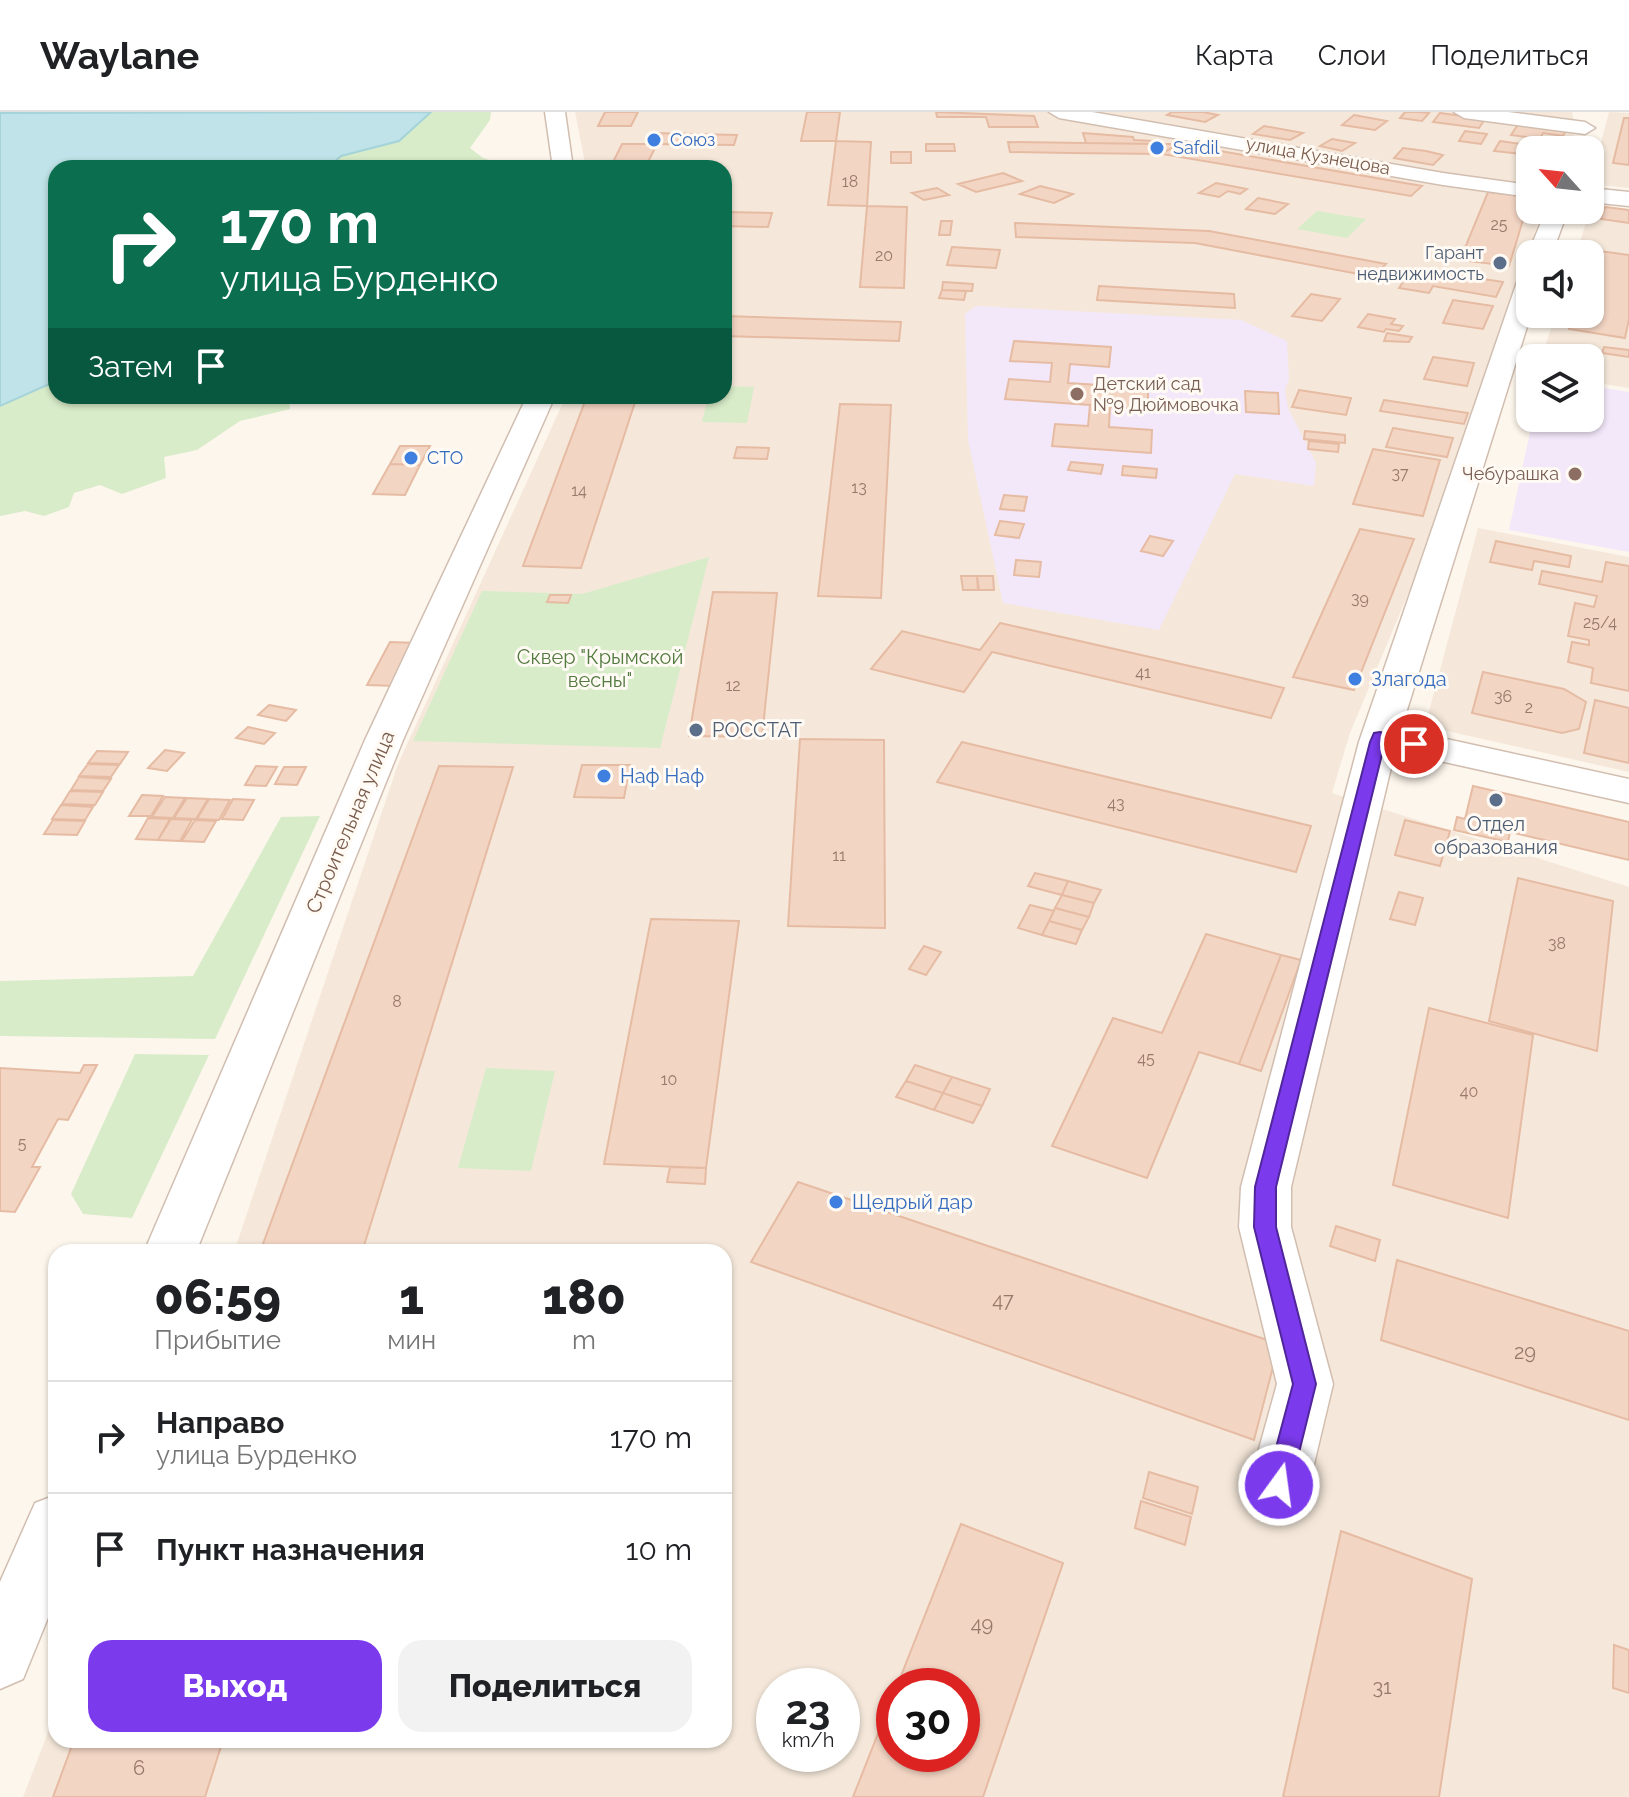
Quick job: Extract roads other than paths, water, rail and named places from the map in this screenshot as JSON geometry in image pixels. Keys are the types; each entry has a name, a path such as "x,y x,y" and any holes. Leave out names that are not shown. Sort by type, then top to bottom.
{"street":[{"path":"555,112 562,160"},
{"name":"улица Кузнецова","path":"1059,112 1516,189"},
{"path":"1464,112 1586,120"},
{"path":"1215,137 1238,125"},
{"path":"1604,196 1629,199"},
{"path":"1279,1485 1305,1384 1265,1227 1266,1187 1380,736 1516,322"},
{"name":"Строительная улица","path":"173,1244 384,740 537,404"},
{"path":"1380,736 1629,791"},
{"path":"0,1657 48,1542"}],"water":[{"path":"431,112 399,141 341,156 337,160 48,160 48,385 0,406 0,113"}],"place":[{"name":"Союз","path":"654,140"},
{"name":"Safdil","path":"1157,148"},
{"name":"Гарант недвижимость","path":"1500,263"},
{"name":"Детский сад №9 Дюймовочка","path":"1077,394"},
{"name":"СТО","path":"411,458"},
{"name":"Чебурашка","path":"1575,474"},
{"name":"Злагода","path":"1355,679"},
{"name":"РОССТАТ","path":"696,730"},
{"name":"Наф Наф","path":"604,776"},
{"name":"Отдел образования","path":"1496,800"},
{"name":"Щедрый дар","path":"836,1202"}],"park label":[{"name":"Сквер \"Крымской весны\"","path":"600,668"}]}
